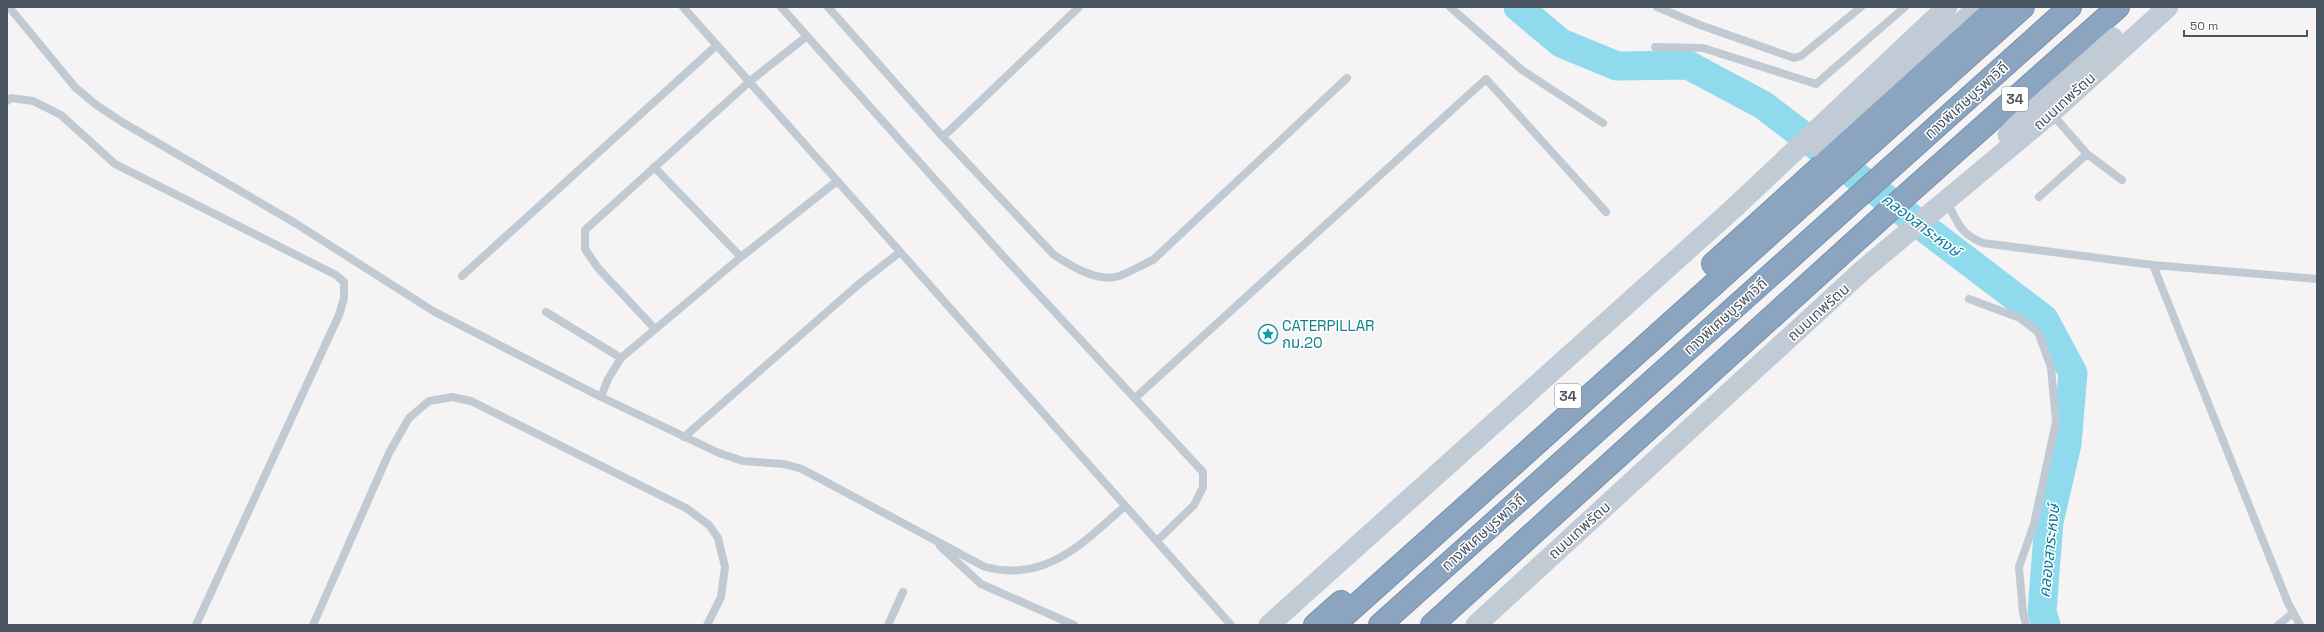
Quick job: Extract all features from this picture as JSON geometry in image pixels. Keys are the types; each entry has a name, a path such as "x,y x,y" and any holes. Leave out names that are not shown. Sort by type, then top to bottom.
{"highway":[{"name":"34","path":"1315,625 1830,137 1997,7"},
{"name":"ทางพิเศษบูรพาวิถี","path":"1334,625 2023,7"},
{"name":"ทางพิเศษบูรพาวิถี","path":"1380,625 2070,7"},
{"name":"ถนนเทพรัตน","path":"1432,625 1912,190 2118,7"}],"main road":[{"name":"34","path":"1269,625 1734,208 1807,159 1830,137 1947,7"},
{"path":"1830,137 1979,7"},
{"path":"2042,111 2148,7"},
{"name":"ถนนเทพรัตน","path":"1480,623 1864,270 1938,208 2042,111 2168,7"}],"lane":[{"path":"10,7 75,88 95,104 295,223 433,311 601,397 719,454 743,461 784,464 802,469 985,567 1000,570 1040,568 1079,547 1125,506"},
{"path":"683,7 1231,625"},
{"path":"781,7 1003,256 1203,472 1204,487 1194,505 1157,542"},
{"path":"828,7 943,137 1054,255 1074,268 1090,275 1117,277 1153,260 1347,78"},
{"path":"943,137 1079,7"},
{"path":"1450,7 1522,70 1603,123"},
{"path":"1657,7 1700,25 1794,58 1801,56 1861,7"},
{"path":"1656,47 1703,48 1816,84 1905,7"},
{"path":"655,329 598,268 585,248 585,230 749,82 807,36"},
{"path":"462,276 717,45"},
{"path":"1135,398 1486,79 1606,212"},
{"path":"7,101 11,98 33,101 61,115 115,164 336,275 344,282 344,298 339,315 196,625"},
{"path":"2042,111 2087,154 2122,180"},
{"path":"2039,197 2087,154"},
{"path":"654,167 742,257"},
{"path":"601,397 608,379 621,358 742,257 838,181"},
{"path":"1938,208 1969,237 1983,243 2153,265 2317,279"},
{"path":"684,437 859,284 900,252"},
{"path":"2153,265 2293,613 2300,625"},
{"path":"1969,299 2020,318 2038,332 2051,368 2056,422 2034,524 2019,567 2023,613 2026,625"},
{"path":"546,312 621,358"},
{"path":"313,625 389,453 409,418 429,401 452,397 471,402 679,504 709,525 718,538 725,567 721,596 707,625"},
{"path":"932,538 981,584 1074,625"},
{"path":"888,625 903,592"},
{"path":"2278,625 2293,613"}],"waterway":[{"name":"คลองสาระหงษ์","path":"1518,7 1561,43 1617,66 1688,65 1763,105 2044,319 2073,373 2067,444 2049,522 2042,612 2046,625"}],"place":[{"name":"CATERPILLAR กม.20","path":"1268,334"}]}
